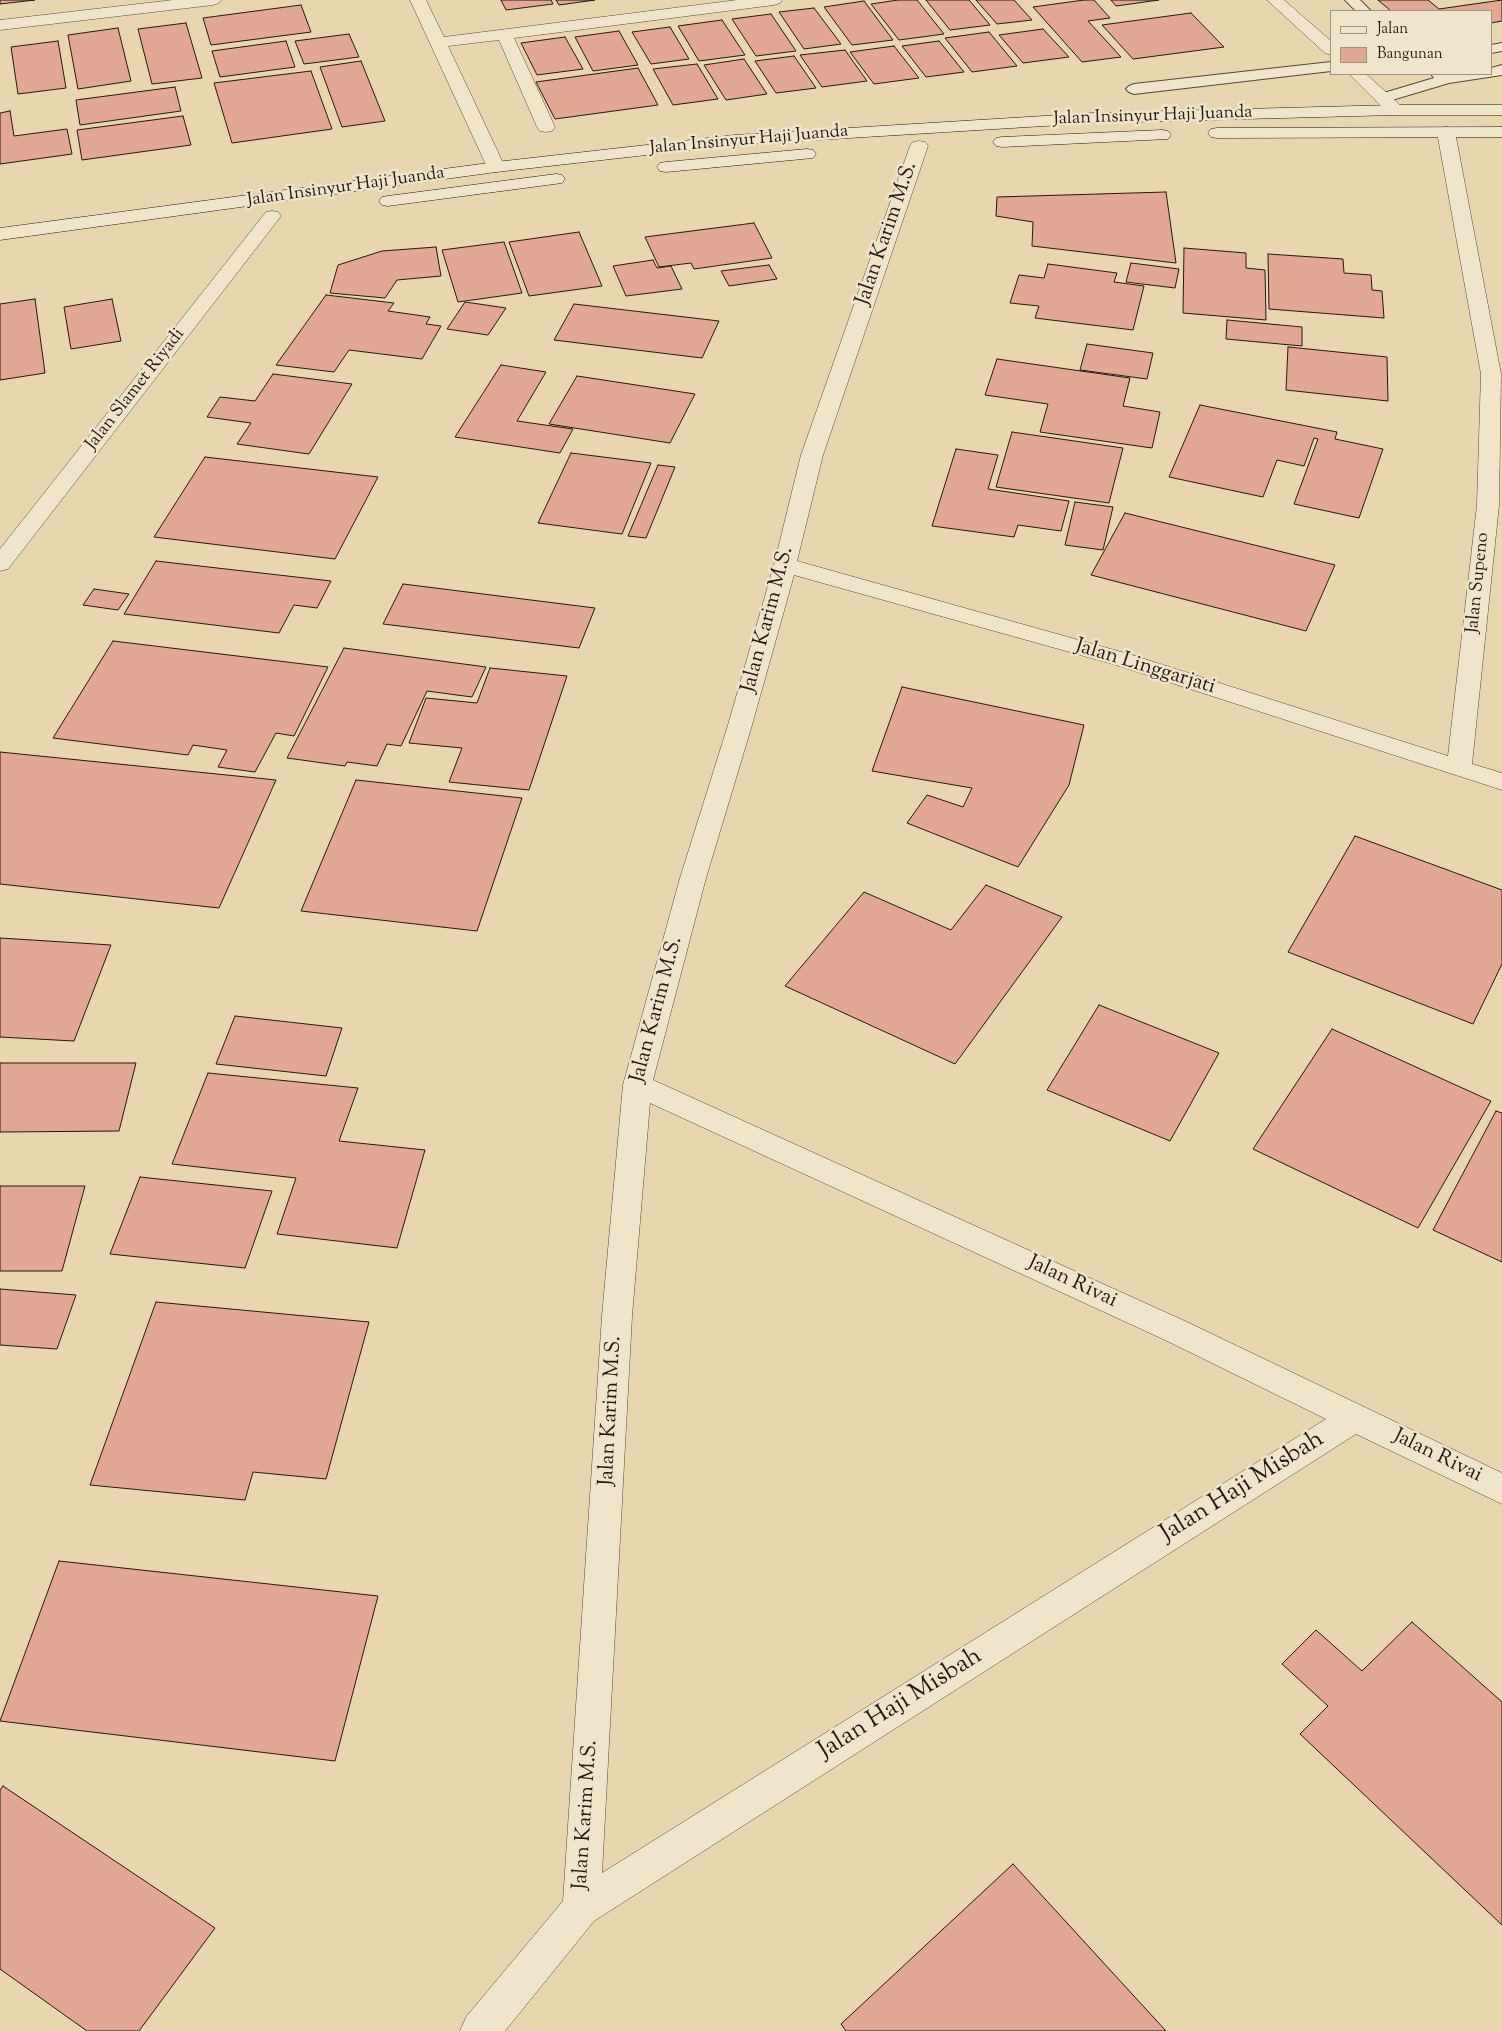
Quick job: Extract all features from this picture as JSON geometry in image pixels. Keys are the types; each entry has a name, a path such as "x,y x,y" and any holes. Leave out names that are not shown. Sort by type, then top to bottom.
{"street":[{"path":"0,25 213,0"},
{"path":"418,0 496,167"},
{"path":"437,43 774,0"},
{"path":"1275,0 1330,49"},
{"path":"504,33 546,127"},
{"path":"1358,75 1395,110"},
{"name":"Jalan Insinyur Haji Juanda","path":"0,234 496,167 735,140 1093,118 1395,110 1502,110"},
{"name":"Jalan Supeno","path":"1446,132 1491,374 1488,505 1459,767"},
{"name":"Jalan Insinyur Haji Juanda","path":"1199,134 1502,132"},
{"name":"Jalan Insinyur Haji Juanda","path":"987,143 1180,134"},
{"name":"Jalan Karim M.S.","path":"581,1908 617,1316 637,1085 693,878 740,725 812,455 920,146"},
{"name":"Jalan Insinyur Haji Juanda","path":"644,169 826,153"},
{"name":"Jalan Insinyur Haji Juanda","path":"370,204 576,177"},
{"name":"Jalan Insinyur Haji Juanda","path":"243,220 282,215"},
{"name":"Jalan Slamet Riyadi","path":"0,564 282,215"},
{"name":"Jalan Linggarjati","path":"784,565 1124,660 1502,782"},
{"name":"Jalan Rivai","path":"637,1085 1003,1251 1356,1417 1502,1489"},
{"name":"Jalan Haji Misbah","path":"480,2031 581,1908 1356,1417"}],"lane":[{"path":"1352,0 1363,10"},
{"path":"1134,89 1330,66"},
{"path":"1382,98 1442,77 1468,75"}],"building":[{"path":"0,0 35,0 0,4"},
{"path":"501,0 551,0 553,4 506,10"},
{"path":"556,0 595,0 559,5"},
{"path":"898,0 917,0 944,34 899,40 871,4"},
{"path":"926,0 969,0 990,25 950,30"},
{"path":"976,0 1014,0 1032,20 997,24"},
{"path":"1094,0 1110,18 1088,21 1121,57 1082,62 1033,7"},
{"path":"1111,0 1159,0 1116,6"},
{"path":"1378,0 1428,0 1439,9 1502,0 1502,21 1492,23 1492,10 1390,10"},
{"path":"864,1 893,40 852,45 824,7"},
{"path":"301,5 311,32 211,45 203,18"},
{"path":"814,8 841,44 804,49 779,12"},
{"path":"1191,13 1224,47 1133,59 1102,25"},
{"path":"771,14 796,51 756,56 732,19"},
{"path":"722,20 745,55 699,61 678,26"},
{"path":"186,23 202,78 152,84 138,29"},
{"path":"670,27 689,59 651,64 632,32"},
{"path":"118,28 131,81 78,89 68,35"},
{"path":"1043,29 1069,57 1023,63 999,35"},
{"path":"619,31 638,65 593,71 575,37"},
{"path":"989,32 1017,66 972,72 945,38"},
{"path":"349,34 359,57 304,64 295,41"},
{"path":"565,37 583,69 537,75 521,43"},
{"path":"58,41 66,88 18,94 11,47"},
{"path":"286,41 295,67 220,77 212,51"},
{"path":"939,41 964,72 926,77 902,46"},
{"path":"894,46 919,78 874,84 850,52"},
{"path":"845,50 867,81 822,87 800,55"},
{"path":"794,56 816,88 776,93 755,61"},
{"path":"744,59 767,94 726,100 704,65"},
{"path":"361,61 385,121 342,127 320,67"},
{"path":"697,64 718,99 673,105 653,69"},
{"path":"638,68 658,105 555,119 536,82"},
{"path":"311,71 332,129 232,143 214,83"},
{"path":"175,87 181,111 80,125 76,100"},
{"path":"10,111 14,136 67,129 72,154 0,164 0,113"},
{"path":"183,116 191,145 82,160 77,130"},
{"path":"1166,192 1176,263 1032,246 1033,222 996,216 997,197"},
{"path":"754,223 772,258 694,269 691,263 659,267 645,237"},
{"path":"579,232 602,286 529,296 509,242"},
{"path":"504,242 522,293 458,302 442,250"},
{"path":"436,247 441,276 397,280 385,298 330,293 338,265 382,251"},
{"path":"1184,248 1246,253 1246,268 1265,270 1266,320 1183,313"},
{"path":"1268,254 1343,259 1344,273 1371,275 1372,290 1382,291 1384,318 1269,309"},
{"path":"653,260 657,268 671,266 682,289 626,296 613,266"},
{"path":"1131,263 1179,269 1175,288 1126,282"},
{"path":"1048,264 1117,273 1114,282 1144,286 1133,330 1035,318 1039,306 1010,303 1019,275 1044,278"},
{"path":"769,265 777,279 729,286 721,271"},
{"path":"326,295 394,303 388,311 430,317 426,324 441,326 422,359 349,350 334,372 276,365"},
{"path":"35,299 45,373 0,380 0,304"},
{"path":"112,299 121,341 71,349 64,307"},
{"path":"465,302 506,308 488,335 447,329"},
{"path":"574,304 719,321 702,358 554,340"},
{"path":"1227,320 1302,327 1302,346 1226,339"},
{"path":"1087,344 1153,353 1147,379 1080,370"},
{"path":"1288,347 1387,357 1388,401 1286,390"},
{"path":"997,359 1130,378 1123,406 1160,412 1152,448 1040,432 1048,404 985,395"},
{"path":"501,365 546,372 517,421 573,429 560,453 455,437"},
{"path":"273,374 352,384 309,454 237,444 251,423 207,417 220,397 255,401"},
{"path":"577,376 695,394 670,443 549,424"},
{"path":"1200,405 1337,432 1335,439 1383,449 1359,518 1294,504 1318,439 1314,438 1304,466 1277,460 1263,497 1169,477"},
{"path":"1012,432 1123,448 1109,503 996,487"},
{"path":"956,449 998,455 988,489 1069,501 1061,531 1018,525 1014,537 932,526"},
{"path":"571,453 651,463 622,534 538,523"},
{"path":"205,457 378,477 335,559 154,537"},
{"path":"658,465 675,467 646,538 628,536"},
{"path":"1075,502 1113,507 1103,550 1065,545"},
{"path":"1125,513 1335,565 1306,631 1091,575"},
{"path":"156,561 331,581 317,608 294,605 279,633 124,614"},
{"path":"403,584 595,608 579,648 383,624"},
{"path":"94,589 129,594 118,610 83,605"},
{"path":"113,641 328,667 294,736 276,733 255,772 218,767 227,750 193,745 188,755 53,738"},
{"path":"344,648 486,667 472,697 427,691 401,746 387,744 377,766 347,762 345,766 287,758"},
{"path":"490,668 567,676 529,790 449,782 462,748 409,743 426,698 477,703"},
{"path":"902,687 1084,725 1069,785 1018,867 907,823 927,795 963,807 972,788 872,771"},
{"path":"0,752 276,780 219,908 0,884"},
{"path":"356,780 522,798 477,931 301,911"},
{"path":"1355,836 1502,890 1502,964 1473,1024 1288,952"},
{"path":"986,885 1062,917 955,1064 785,986 864,892 951,930"},
{"path":"0,938 111,945 74,1041 0,1037"},
{"path":"1099,1005 1219,1053 1170,1141 1047,1090"},
{"path":"235,1016 342,1028 326,1076 216,1064"},
{"path":"1332,1029 1491,1101 1418,1228 1253,1149"},
{"path":"0,1063 136,1063 119,1131 0,1132"},
{"path":"208,1073 358,1088 339,1141 425,1150 397,1248 277,1234 296,1178 172,1164"},
{"path":"1496,1111 1502,1113 1502,1262 1433,1230"},
{"path":"140,1177 272,1191 245,1268 110,1254"},
{"path":"0,1186 85,1186 62,1271 0,1271"},
{"path":"0,1289 76,1295 57,1349 0,1345"},
{"path":"156,1302 369,1322 326,1479 253,1472 245,1500 90,1485"},
{"path":"59,1561 378,1596 335,1761 0,1721"},
{"path":"1412,1622 1502,1702 1502,1925 1300,1734 1328,1706 1282,1664 1316,1630 1362,1671"},
{"path":"3,1786 215,1928 139,2031 87,2031 0,1969 0,1790"},
{"path":"1013,1864 1166,2031 846,2031 841,2024"}]}
